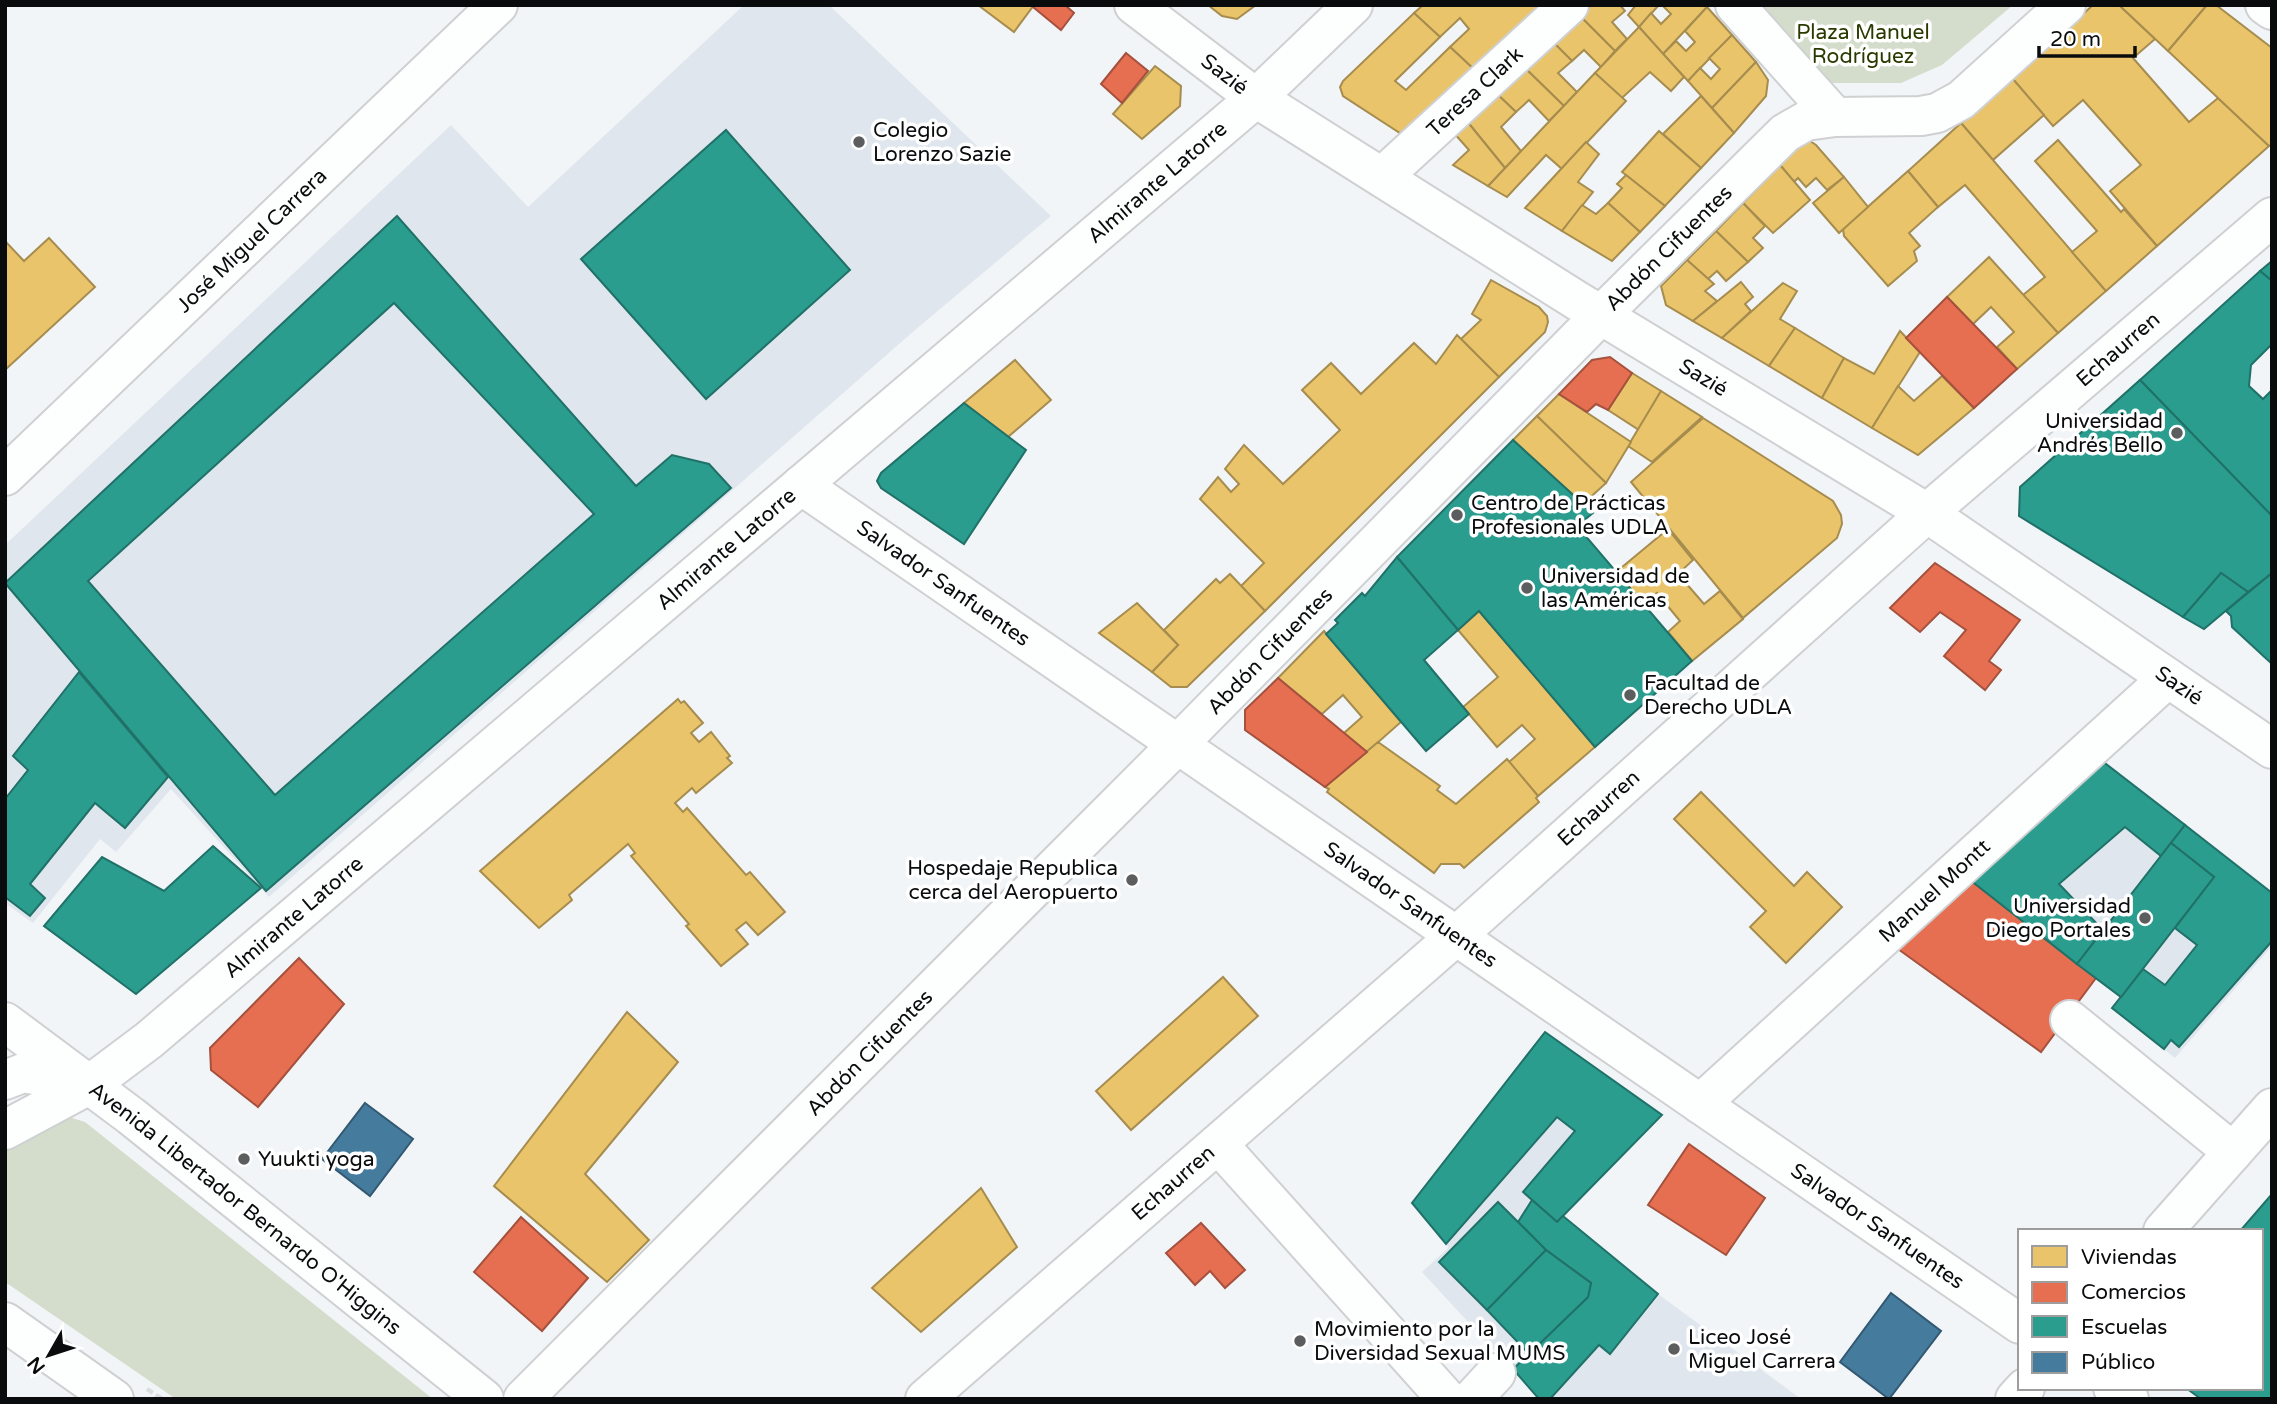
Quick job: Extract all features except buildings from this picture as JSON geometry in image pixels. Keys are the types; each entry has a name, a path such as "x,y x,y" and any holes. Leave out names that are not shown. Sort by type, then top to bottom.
{"street":[{"name":"José Miguel Carrera","path":"5,476 498,5"},
{"name":"Sazié","path":"1134,5 1256,98 1601,315 1927,513 2272,749"},
{"name":"Almirante Latorre","path":"5,1130 89,1085 149,1040 1256,98 1353,5"},
{"name":"Teresa Clark","path":"1382,177 1569,5"},
{"path":"1735,5 1835,117"},
{"name":"Abdón Cifuentes","path":"523,1399 1785,133 1806,121 1835,117 1922,116 1937,113 1961,100 2066,5"},
{"path":"2265,5 2272,10"},
{"name":"Echaurren","path":"925,1399 1456,936 1927,513 2272,217"},
{"name":"Salvador Sanfuentes","path":"802,485 2018,1323"},
{"name":"Manuel Montt","path":"1700,1104 2168,678"},
{"path":"2070,1020 2232,1152"},
{"name":"Avenida Libertador Bernardo O'Higgins","path":"5,1022 89,1085 484,1399"},
{"path":"5,1080 23,1073 89,1085"},
{"path":"2165,1229 2272,1108"},
{"path":"1218,1144 1447,1399"},
{"path":"5,1322 114,1399"}],"shaded area":[{"path":"744,5 829,5 1051,216 915,330 269,897 171,789 116,852 100,839 33,923 5,903 5,545 451,125 528,207"},
{"name":"Universidad Diego Portales","path":"2098,756 2272,891 2272,946 2175,1058 2111,1008 2119,997 1963,876"},
{"path":"1545,1032 1662,1115 1563,1216 1658,1294 1801,1399 1539,1399 1422,1272 1448,1248 1446,1243"}],"green space":[{"name":"Plaza Manuel Rodríguez","path":"1712,5 2013,5 1942,65 1901,83 1782,83"},
{"path":"66,1116 85,1122 433,1399 176,1399 5,1282 5,1149"}],"place":[{"name":"Colegio Lorenzo Sazie","path":"859,142"},
{"name":"Universidad Andrés Bello","path":"2177,433"},
{"name":"Centro de Prácticas Profesionales UDLA","path":"1457,515"},
{"name":"Universidad de las Américas","path":"1527,588"},
{"name":"Facultad de Derecho UDLA","path":"1630,695"},
{"name":"Hospedaje Republica cerca del Aeropuerto","path":"1132,880"},
{"name":"Universidad Diego Portales","path":"2145,918"},
{"name":"Yuukti yoga","path":"244,1159"},
{"name":"Movimiento por la Diversidad Sexual MUMS","path":"1300,1341"},
{"name":"Liceo José Miguel Carrera","path":"1674,1349"}]}
